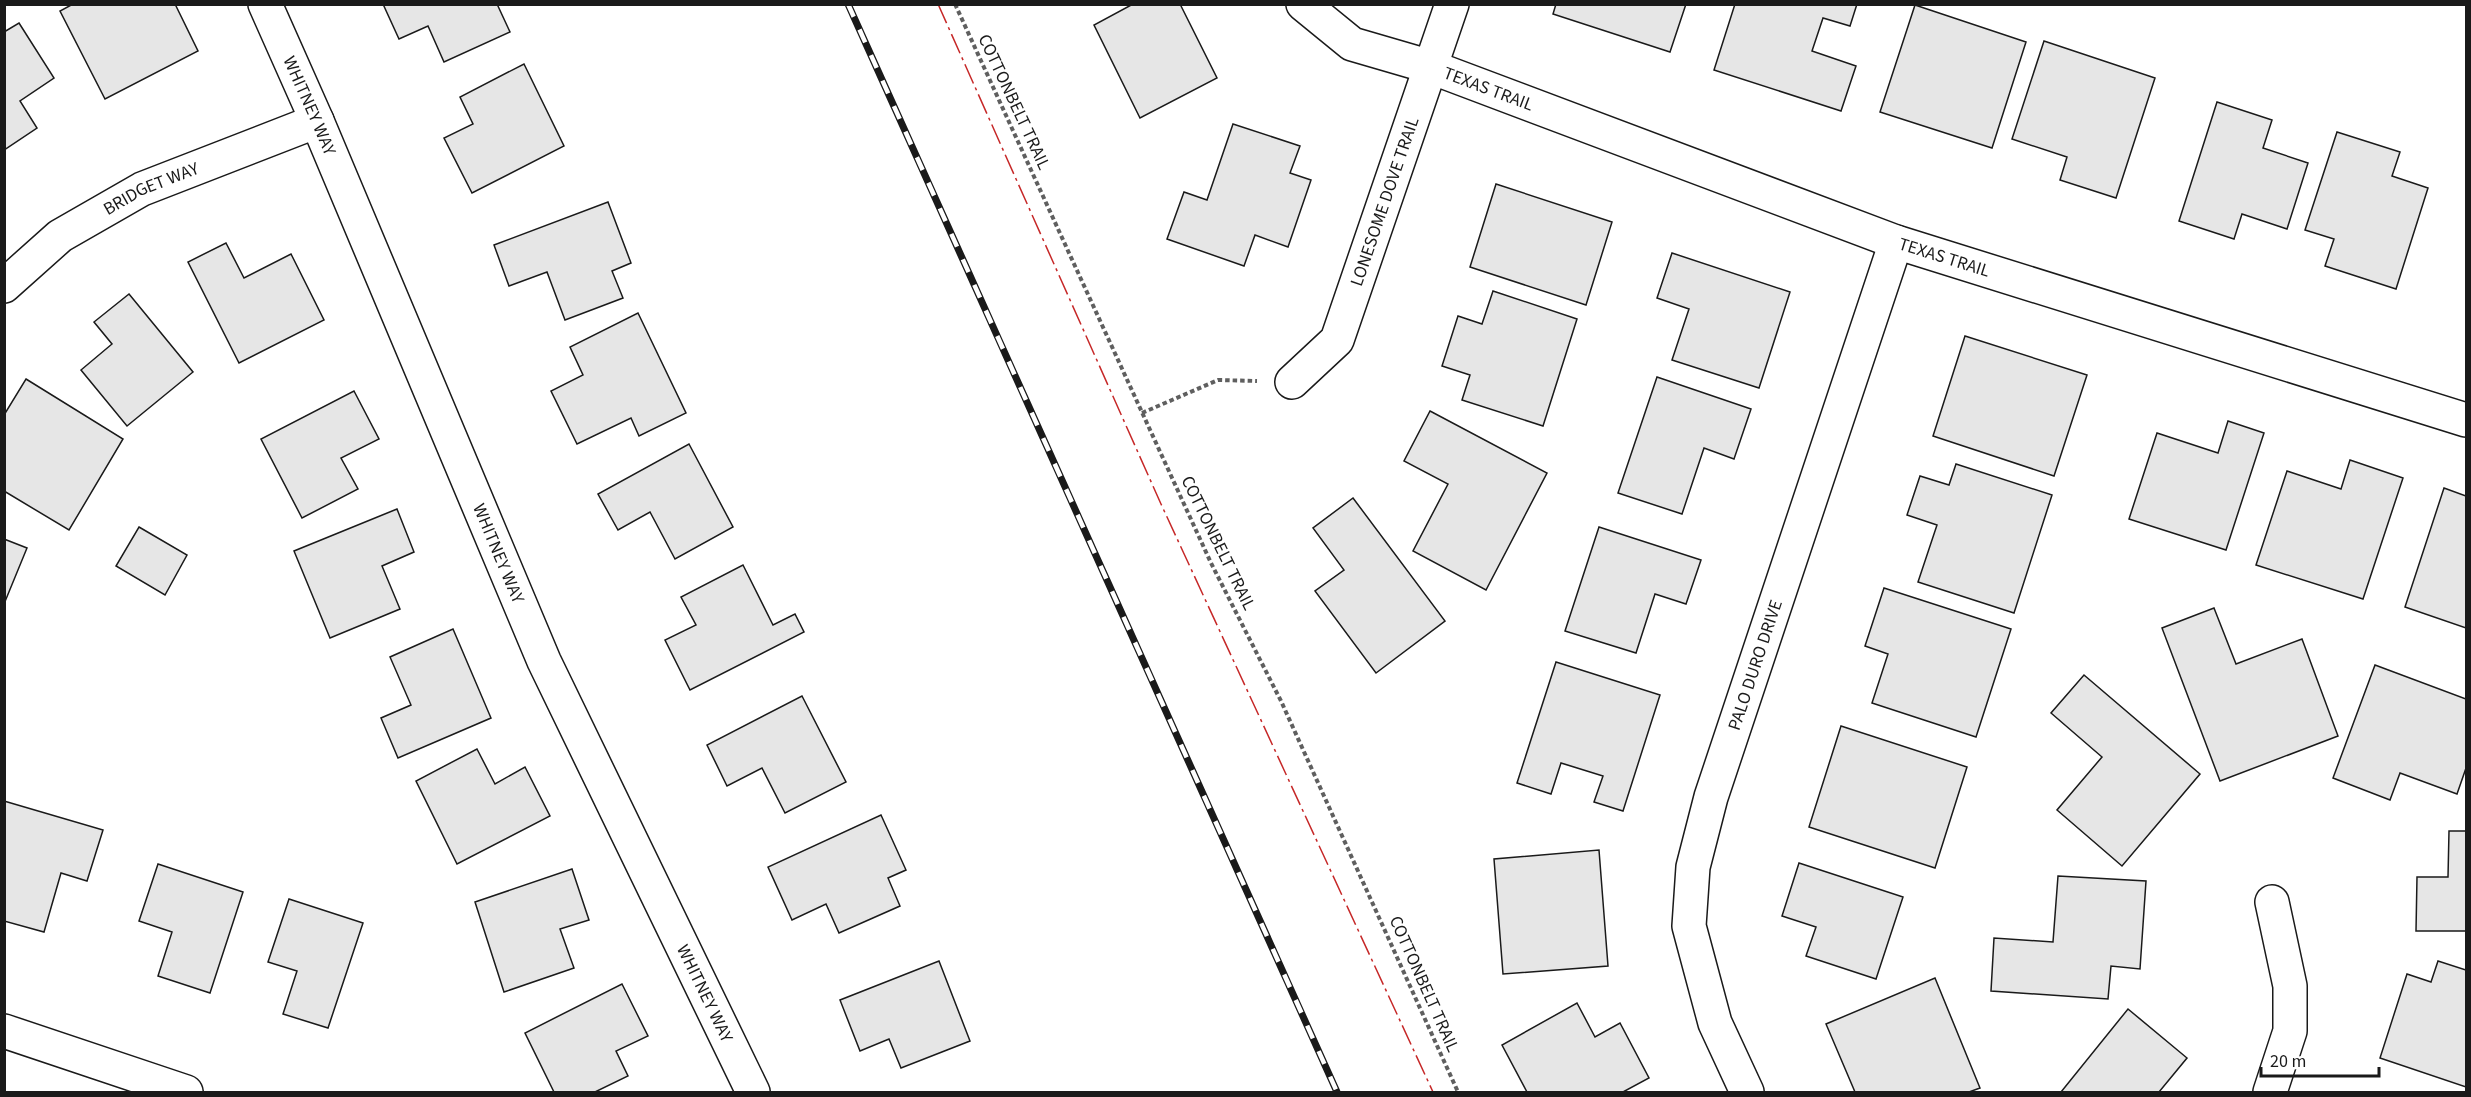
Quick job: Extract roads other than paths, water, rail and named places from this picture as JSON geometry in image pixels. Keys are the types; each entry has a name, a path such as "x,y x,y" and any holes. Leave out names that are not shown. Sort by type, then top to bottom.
{"street":[{"name":"WHITNEY WAY","path":"265,4 317,121 544,660 753,1092"},
{"name":"TEXAS TRAIL","path":"1303,4 1352,44 1431,67 1896,242 2466,420"},
{"name":"LONESOME DOVE TRAIL","path":"1292,382 1337,340 1452,4"},
{"name":"BRIDGET WAY","path":"4,286 60,236 142,189 317,121"},
{"name":"PALO DURO DRIVE","path":"1747,1092 1715,1023 1689,926 1693,867 1711,797 1896,242"},
{"path":"2270,1092 2290,1031 2290,986 2272,902"},
{"path":"4,1031 186,1092"}],"railway":[{"path":"848,4 1337,1092"}]}
